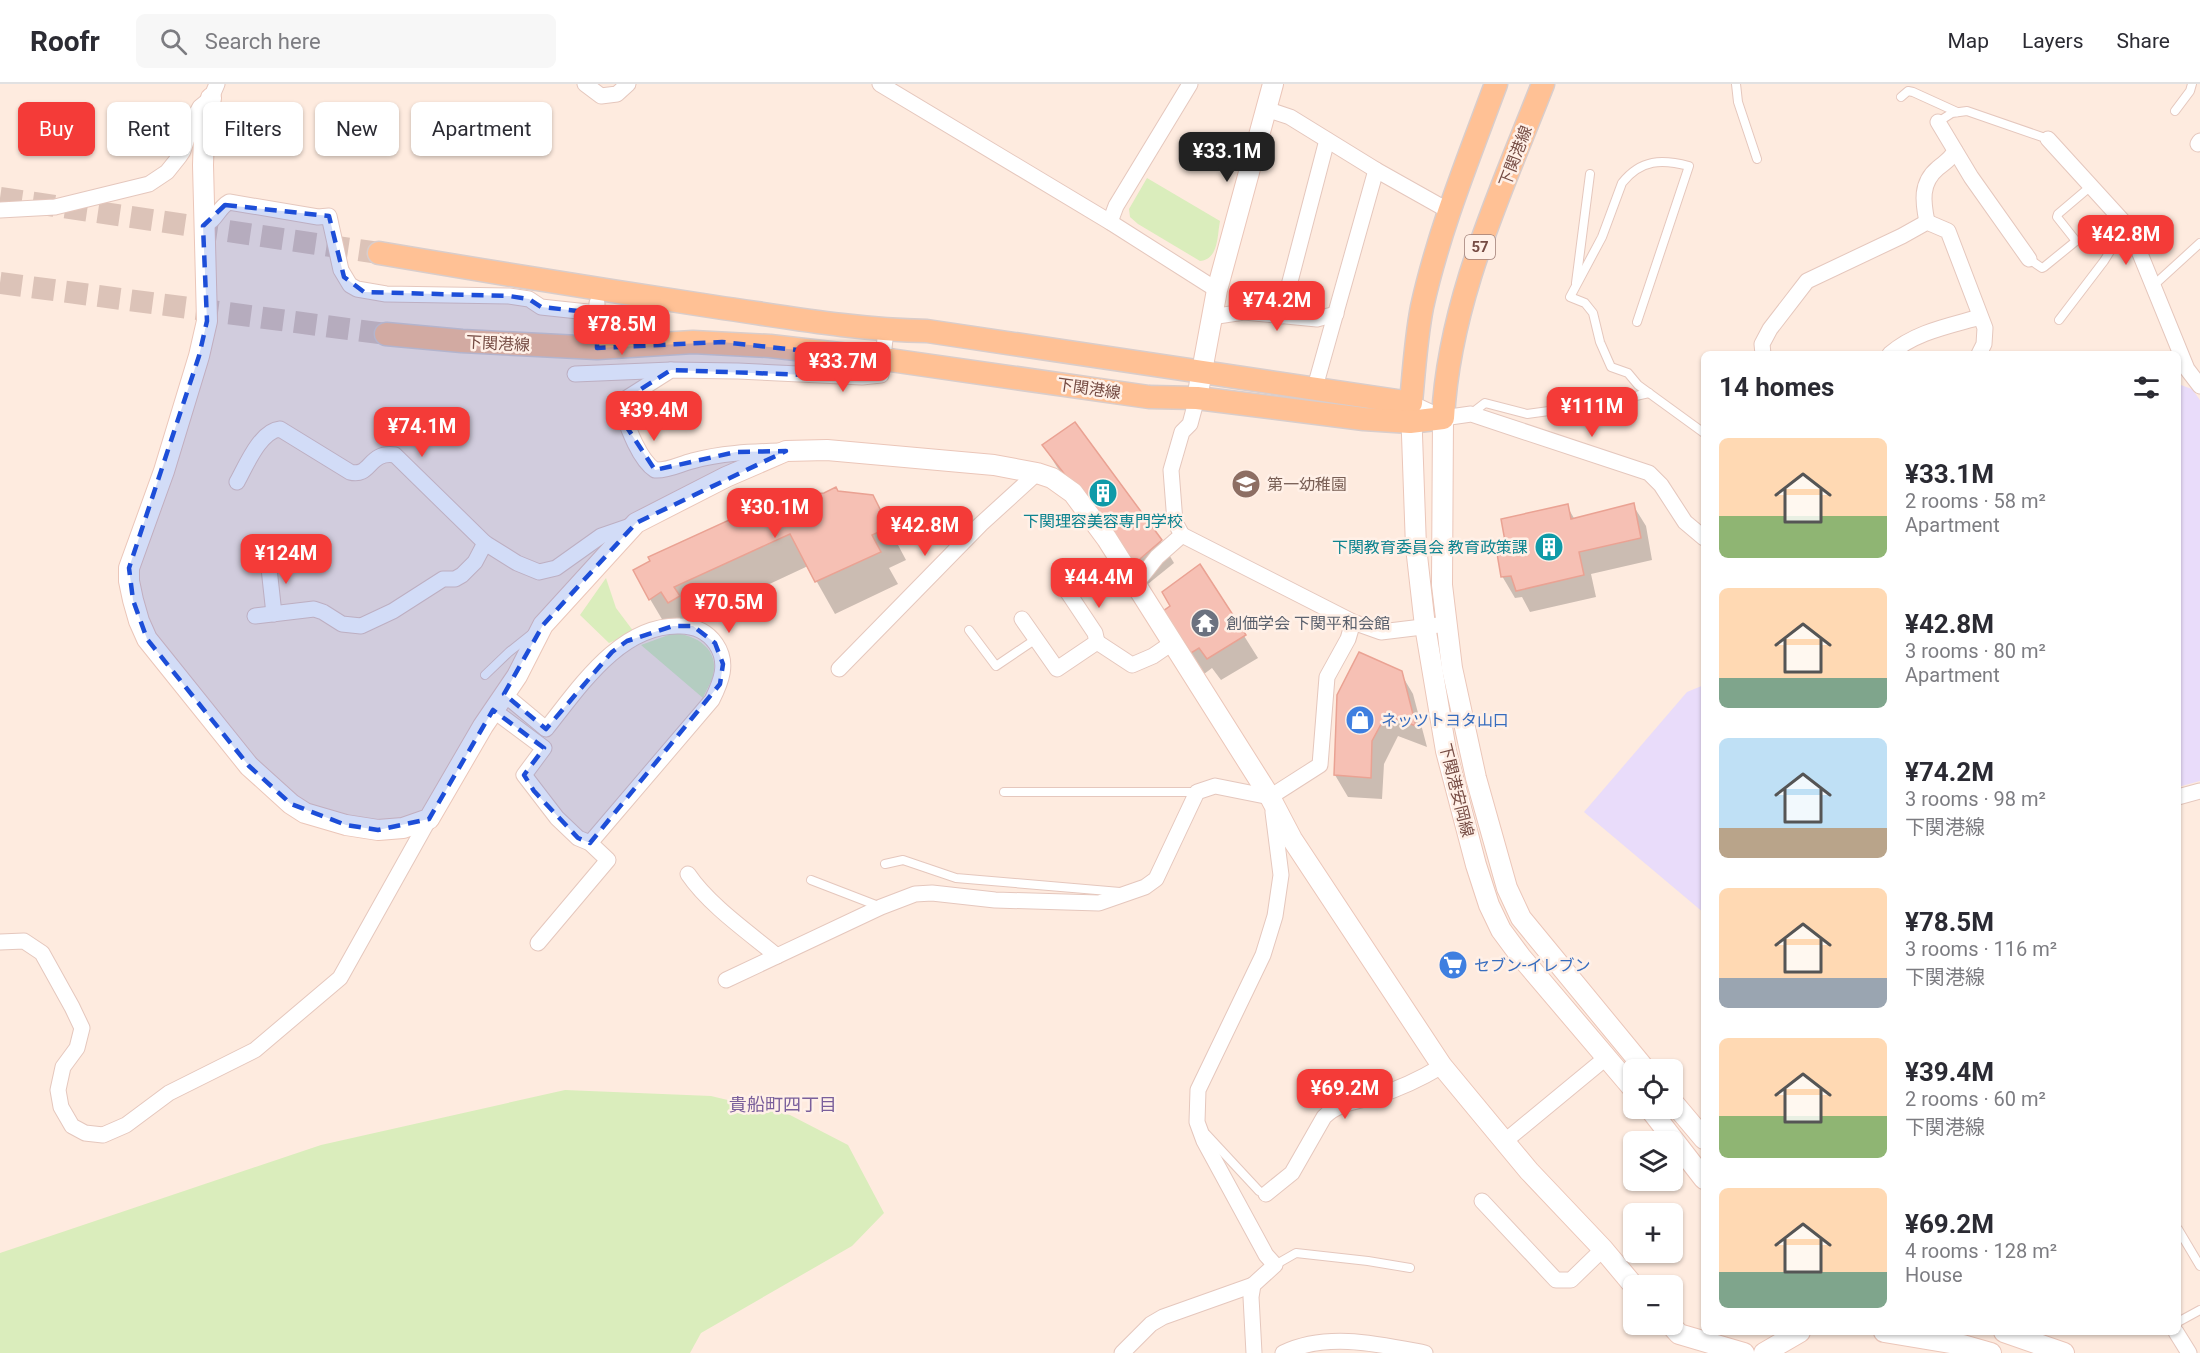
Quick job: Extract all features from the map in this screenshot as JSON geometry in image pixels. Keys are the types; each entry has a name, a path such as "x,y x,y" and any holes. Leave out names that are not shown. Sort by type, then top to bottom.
{"main road":[{"name":"57","path":"1411,412 1414,356 1422,306 1449,211 1496,84"},
{"name":"下関港線","path":"379,253 597,290 886,330 927,332 1315,387 1443,418 1445,385 1471,270 1543,84"},
{"name":"下関港線","path":"386,334 472,342 597,348 722,342 883,359 1149,397 1197,398 1364,419 1411,412"}],"street":[{"path":"585,84 601,96 617,94 628,84"},
{"path":"880,84 1110,222 1217,290"},
{"path":"1110,222 1116,206 1190,84"},
{"path":"1272,85 1217,290 1197,398 1190,424 1182,432 1171,470 1176,522 1182,536 1353,622 1381,632 1446,624"},
{"path":"0,210 44,208 149,184 167,172 179,157 193,120 200,107 214,91"},
{"path":"214,91 204,136 203,226 207,321 200,356 129,568 129,582 139,621 147,639 161,658 249,766 291,804 305,813 346,825 378,830 402,828 429,819"},
{"path":"1266,109 1290,117 1376,170 1449,211"},
{"path":"1938,122 1971,177 2029,259"},
{"path":"2048,139 2130,229 2154,285 2176,351"},
{"path":"1281,316 1327,140"},
{"path":"1927,222 1923,200 1924,188 1935,170 1950,159 1955,151"},
{"path":"1315,387 1376,170"},
{"path":"203,226 210,223 229,202 318,217 329,216 341,270 350,285 364,292 509,296 529,298 541,307 597,313"},
{"path":"1927,222 1948,231 1985,328 1984,344 1980,351"},
{"path":"1763,351 1762,344 1770,329 1807,281 1927,222"},
{"path":"597,290 597,348"},
{"path":"1211,318 1244,312 1317,319 1336,314"},
{"path":"1893,351 1902,343 1915,337 1980,317"},
{"path":"575,374 671,370 862,377 881,375 886,330"},
{"path":"671,370 619,403 628,429 650,467 661,470 736,452 827,450 994,465 1052,478 1073,493 1083,503 1107,539 1270,797 1292,839 1442,1066 1504,1142 1604,1249 1625,1275"},
{"path":"2183,371 2200,386"},
{"name":"下関港安岡線","path":"1411,412 1416,547 1425,626 1446,751 1476,865 1489,905 1501,930 1521,957 1623,1077"},
{"path":"1443,418 1471,414 1649,473 1661,485 1685,522 1701,535"},
{"name":"下関港安岡線","path":"1443,418 1442,585 1446,624 1452,668 1476,778 1507,888 1521,918 1637,1059"},
{"path":"237,482 264,435 272,430 280,429 356,474 378,456 386,453 396,455 485,543 531,570 539,572 548,571 566,562 601,536 636,524 726,477 786,452"},
{"path":"839,669 981,524 1037,473"},
{"path":"0,942 24,941 42,953 72,1007 81,1028 77,1047 63,1067 58,1090 61,1107 72,1126 85,1133 103,1135 126,1125 169,1093 255,1050 340,978 429,819 517,675 543,625 636,524"},
{"path":"1135,585 1157,557 1182,536"},
{"path":"255,616 314,609 342,624 361,626 393,611 443,579 455,579 475,562 485,543"},
{"path":"268,559 268,580 274,614"},
{"path":"1067,591 1095,633 1097,642 1131,664 1153,656 1172,643"},
{"path":"1022,619 1057,669 1097,642"},
{"path":"726,980 881,907 915,894 932,893 995,900 1099,903 1145,887 1156,879 1197,792 1215,786 1270,797 1320,765 1328,677 1348,639 1353,622"},
{"path":"499,702 546,729 600,664 627,641 660,628 693,626 715,643 720,652 723,675 712,700 590,843"},
{"path":"499,702 544,748 524,775 556,818 578,838 590,843 608,860 538,943"},
{"path":"2181,796 2200,791"},
{"path":"1122,1353 1152,1324 1163,1317 1253,1285 1275,1265 1260,1245 1204,1141 1197,1122 1198,1090 1263,955 1275,916 1281,875 1270,797"},
{"path":"688,874 694,884 777,956"},
{"path":"1504,1142 1607,1057"},
{"path":"1266,1194 1292,1173 1329,1112 1339,1105 1378,1096 1428,1075 1442,1066"},
{"path":"1683,1114 1701,1135"},
{"path":"1658,1119 1701,1175"},
{"path":"1482,1201 1556,1280 1571,1280 1604,1249"},
{"path":"1253,1285 1251,1297 1254,1353"},
{"path":"1682,1335 1744,1353"},
{"path":"1764,1353 1795,1335"},
{"path":"1902,1335 1963,1345 1991,1353"},
{"path":"2013,1335 2064,1353"},
{"path":"2178,1335 2189,1353"},
{"path":"1282,1353 1307,1344 1425,1353"}],"lane":[{"path":"1736,84 1744,125 1757,159"},
{"path":"2175,111 2190,91 2192,84"},
{"path":"1901,97 1908,91 1913,92 1957,112"},
{"path":"1938,122 1952,113 1967,111 2048,139"},
{"path":"1637,321 1689,166 1659,161 1643,165 1628,176 1622,183 1602,237 1570,297 1585,303 1593,313 1608,364 1616,370 1628,373 1638,385 1701,431"},
{"path":"1575,287 1590,174"},
{"path":"2029,259 2042,268 2076,241 2057,217 2091,186"},
{"path":"2059,320 2104,261 2117,240 2114,212"},
{"path":"2154,285 2200,243"},
{"path":"1471,414 1485,403 1527,414 1600,404 1649,393"},
{"path":"485,675 543,625"},
{"path":"969,630 996,666 1036,639"},
{"path":"1004,792 1197,792"},
{"path":"885,864 903,860 956,878 1130,893"},
{"path":"811,880 881,907"},
{"path":"1197,1122 1259,1191 1266,1194"},
{"path":"2181,1234 2200,1266"},
{"path":"1275,1265 1296,1253 1368,1261 1410,1269"},
{"path":"2181,1320 2200,1310"}],"highlighted area":[{"path":"225,205 329,216 344,277 364,292 509,296 529,299 541,307 597,313 597,348 722,342 883,359 881,375 862,377 671,370 619,403 628,429 655,470 736,452 786,451 636,523 543,625 504,694 546,729 612,652 627,641 673,626 693,626 715,643 723,664 720,684 590,843 578,838 534,791 524,775 544,748 493,710 429,819 378,830 346,825 291,804 249,766 147,639 133,600 129,568 199,356 207,321 203,226"}],"shaded area":[{"path":"2181,385 2192,389 2200,400 2200,781 2181,786"},
{"path":"1701,686 1701,910 1584,812 1687,692"}],"green space":[{"path":"1147,178 1220,221 1216,246 1211,256 1200,261 1130,217 1129,209"},
{"path":"606,578 616,608 634,632 609,643 580,615"},
{"path":"674,633 698,640 710,651 714,666 713,676 703,698 641,645"},
{"path":"565,1090 711,1096 790,1115 848,1145 884,1213 852,1246 701,1333 690,1353 0,1353 0,1253 321,1145"}],"building":[{"name":"下関理容美容専門学校","path":"1075,422 1162,540 1134,564 1042,445"},
{"path":"836,487 838,491 873,495 889,527 872,535 881,552 815,582 790,534 674,587 680,596 668,603 661,592 649,600 633,570 650,561 648,557 784,495 824,493"},
{"name":"下関教育委員会 教育政策課","path":"1634,503 1641,538 1579,552 1584,575 1516,591 1511,576 1501,577 1495,542 1505,541 1501,519 1568,504 1571,519"},
{"name":"創価学会 下関平和会館","path":"1200,564 1246,635 1207,659 1199,648 1191,653 1163,611 1170,606 1162,592"},
{"name":"ネッツトヨタ山口","path":"1359,652 1402,671 1416,726 1386,715 1372,741 1371,778 1334,775 1337,695"}],"tunnel":[{"path":"0,198 379,253"},
{"path":"0,283 386,334"}],"place":[{"name":"第一幼稚園","path":"1246,484"},
{"name":"下関理容美容専門学校","path":"1103,493"},
{"name":"下関教育委員会 教育政策課","path":"1549,547"},
{"name":"創価学会 下関平和会館","path":"1205,623"},
{"name":"ネッツトヨタ山口","path":"1360,720"},
{"name":"セブン-イレブン","path":"1453,965"}],"district":[{"name":"貴船町四丁目","path":"783,1105"}]}
